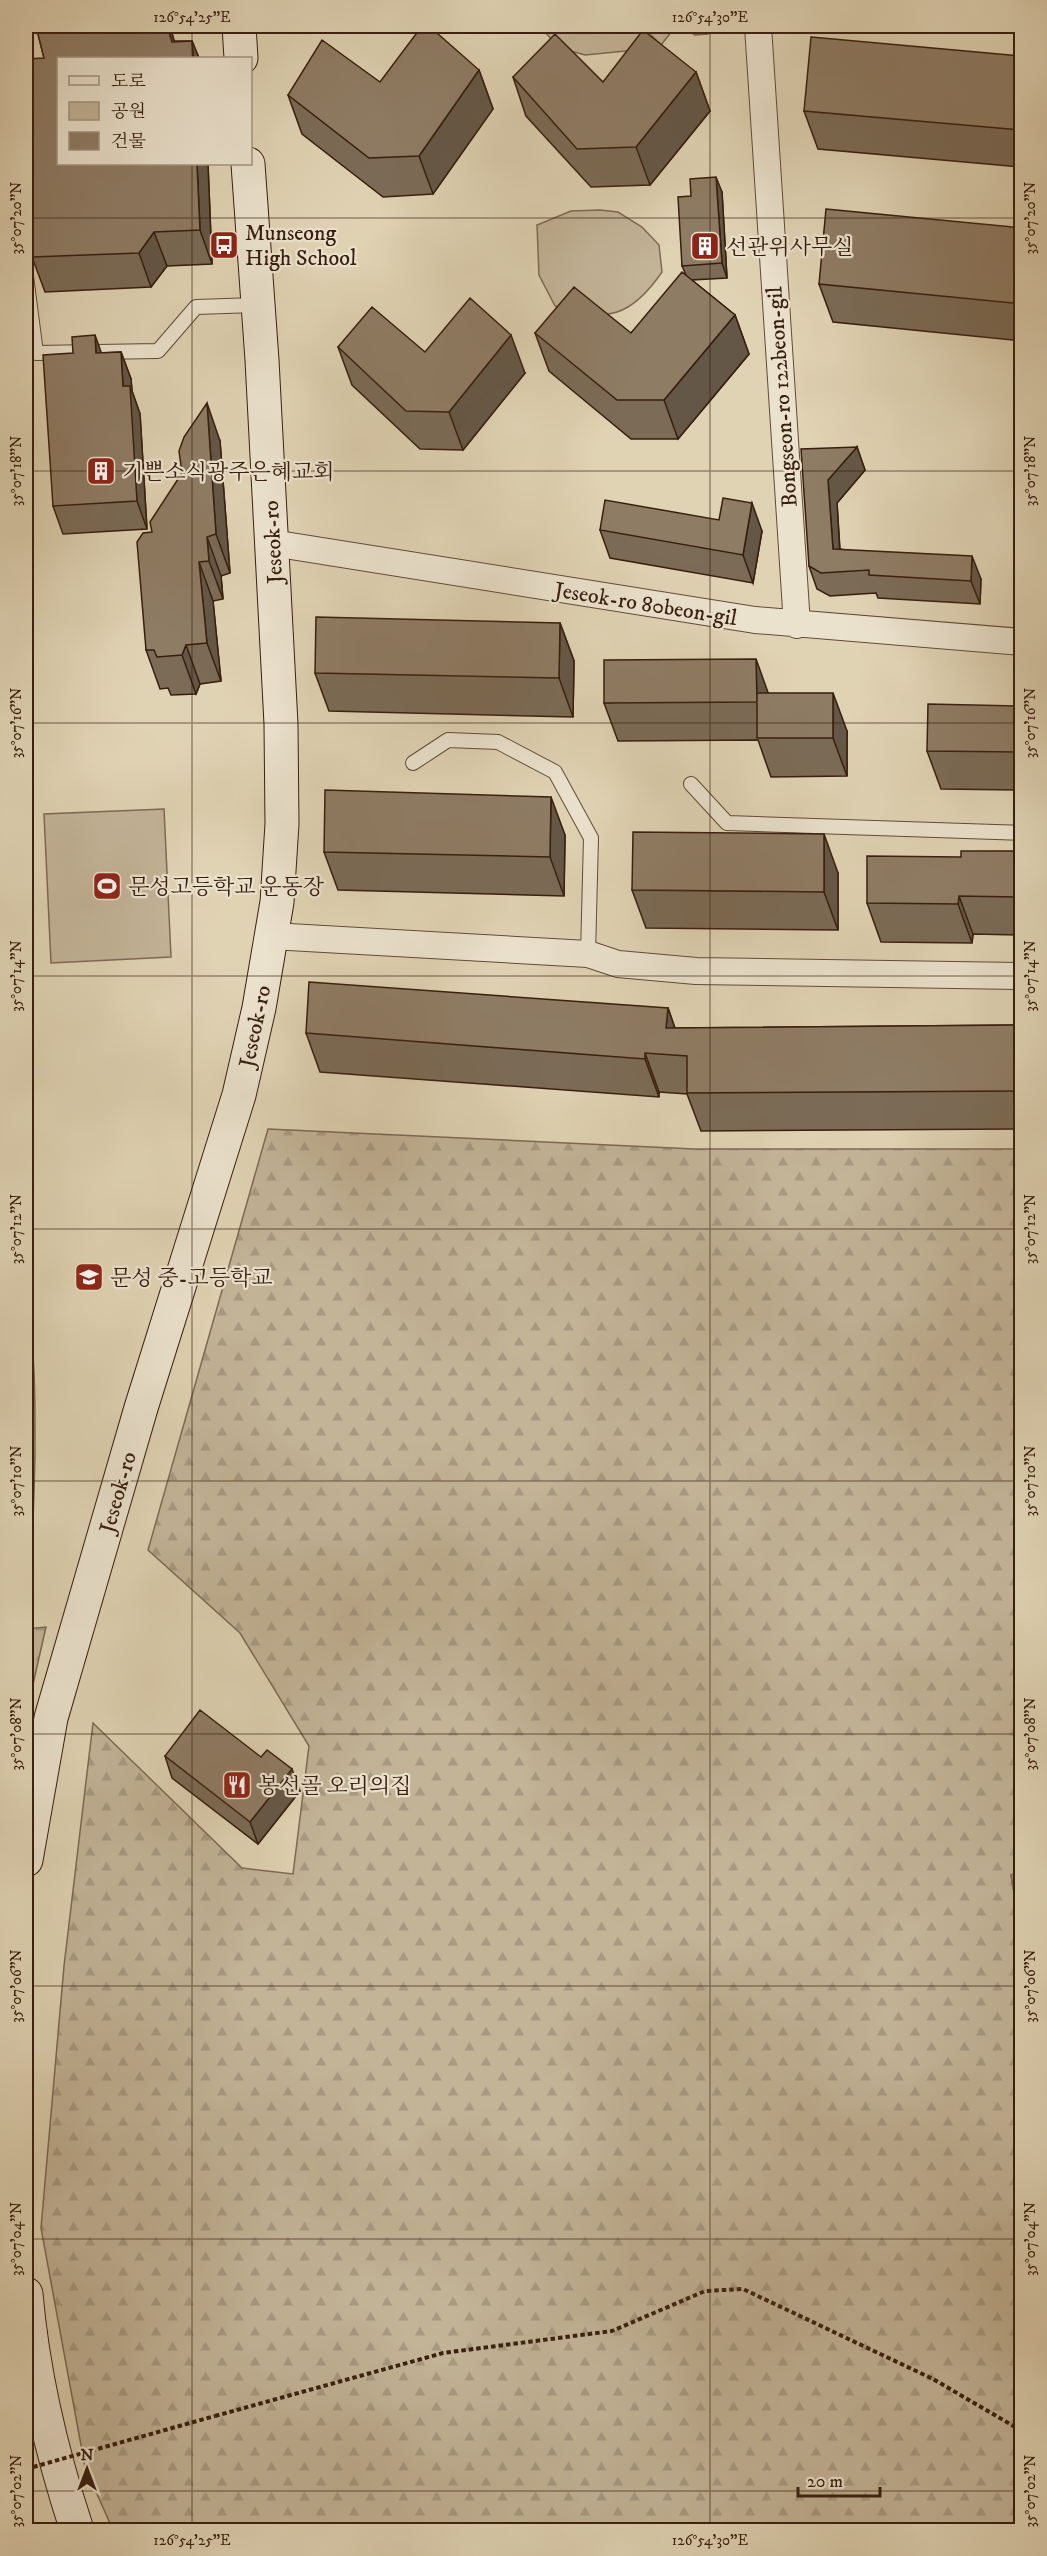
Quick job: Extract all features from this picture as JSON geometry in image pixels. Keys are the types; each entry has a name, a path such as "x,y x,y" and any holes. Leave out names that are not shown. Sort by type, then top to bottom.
{"street":[{"path":"239,26 241,57"},
{"name":"Bongseon-ro 122beon-gil","path":"758,26 797,625"},
{"name":"Jeseok-ro","path":"26,1860 51,1719 141,1408 239,1095 259,1008 277,902 282,824 281,723 259,305 248,165"},
{"name":"Jeseok-ro 80beon-gil","path":"272,543 797,625 1022,642"},
{"path":"271,936 588,954 618,963 696,971 1022,976"},
{"path":"26,2294 38,2379 53,2450 77,2530"}],"lane":[{"path":"307,26 328,26"},
{"path":"26,276 36,353 158,351 196,307 259,305"},
{"path":"413,763 448,740 498,742 555,772 591,838 588,954"},
{"path":"691,783 727,823 1022,833"}],"path":[{"path":"26,2469 443,2353 612,2331 705,2291 744,2289 933,2379 1022,2431"}],"green space":[{"path":"539,26 676,26 661,45 651,35 636,50 585,55 560,48"},
{"path":"681,26 714,26 708,34 695,35"},
{"path":"571,211 618,212 642,227 659,245 662,272 640,299 616,312 604,315 589,314 555,306 539,275 537,225"},
{"path":"26,585 33,668 26,668"},
{"name":"문성고등학교 운동장","path":"164,809 171,957 51,963 44,814"},
{"path":"268,1129 694,1149 1021,1149 1022,1870 1011,1876 1015,1898 1022,1902 1021,2530 113,2530 85,2467 41,2228 64,1966 93,1723 242,1868 293,1874 309,1746 240,1633 148,1550"},
{"path":"26,1302 33,1359 35,1472 33,1523 26,1592"},
{"path":"46,1627 26,1715 26,1629"},
{"path":"1021,1870 1021,1902 1015,1898 1011,1875"}],"building":[{"path":"36,26 167,26 172,42 192,41 193,57 57,57 57,165 197,165 200,230 154,232 139,253 32,257 26,59 44,58"},
{"path":"422,26 429,26 479,70 419,156 369,158 288,95 322,40 380,82"},
{"path":"643,30 696,72 636,147 577,149 513,77 555,34 603,82"},
{"path":"811,37 1022,56 1022,130 804,111"},
{"path":"716,177 722,263 682,266 678,197 691,196 690,179"},
{"path":"826,209 1022,228 1022,304 819,284"},
{"path":"682,272 735,315 664,400 617,400 535,333 574,287 631,333"},
{"path":"470,298 511,335 449,412 406,411 338,347 372,307 425,352"},
{"name":"기쁜소식광주은혜교회","path":"95,335 96,353 121,352 123,386 130,386 137,501 53,506 43,355 73,353 72,337"},
{"path":"207,403 216,534 207,537 209,561 199,562 207,643 186,645 182,655 157,657 154,650 146,650 137,542 143,533 152,532 150,522 182,473 179,451 184,437"},
{"path":"857,447 828,480 833,549 972,556 971,581 869,575 869,570 821,573 809,566 801,449"},
{"path":"723,498 752,503 743,555 600,530 605,500 719,520"},
{"path":"316,617 560,623 559,678 315,673"},
{"path":"756,659 757,702 604,703 604,660"},
{"path":"757,693 833,693 833,738 757,738"},
{"path":"928,704 1022,706 1022,752 927,751"},
{"path":"325,790 551,797 550,857 324,852"},
{"path":"633,832 824,834 824,892 632,890"},
{"path":"961,851 1022,851 1022,897 959,896 958,904 867,903 867,856 961,857"},
{"path":"309,982 668,1008 666,1028 1022,1025 1022,1091 687,1093 687,1056 645,1053 645,1059 306,1033"},
{"name":"봉선골 오리의집","path":"200,1710 261,1757 267,1750 292,1769 250,1822 165,1756"}],"place":[{"name":"Munseong High School","path":"224,245"},
{"name":"선관위사무실","path":"705,246"},
{"name":"기쁜소식광주은혜교회","path":"101,471"},
{"name":"문성고등학교 운동장","path":"107,886"},
{"name":"문성 중-고등학교","path":"89,1277"},
{"name":"봉선골 오리의집","path":"237,1785"}]}
